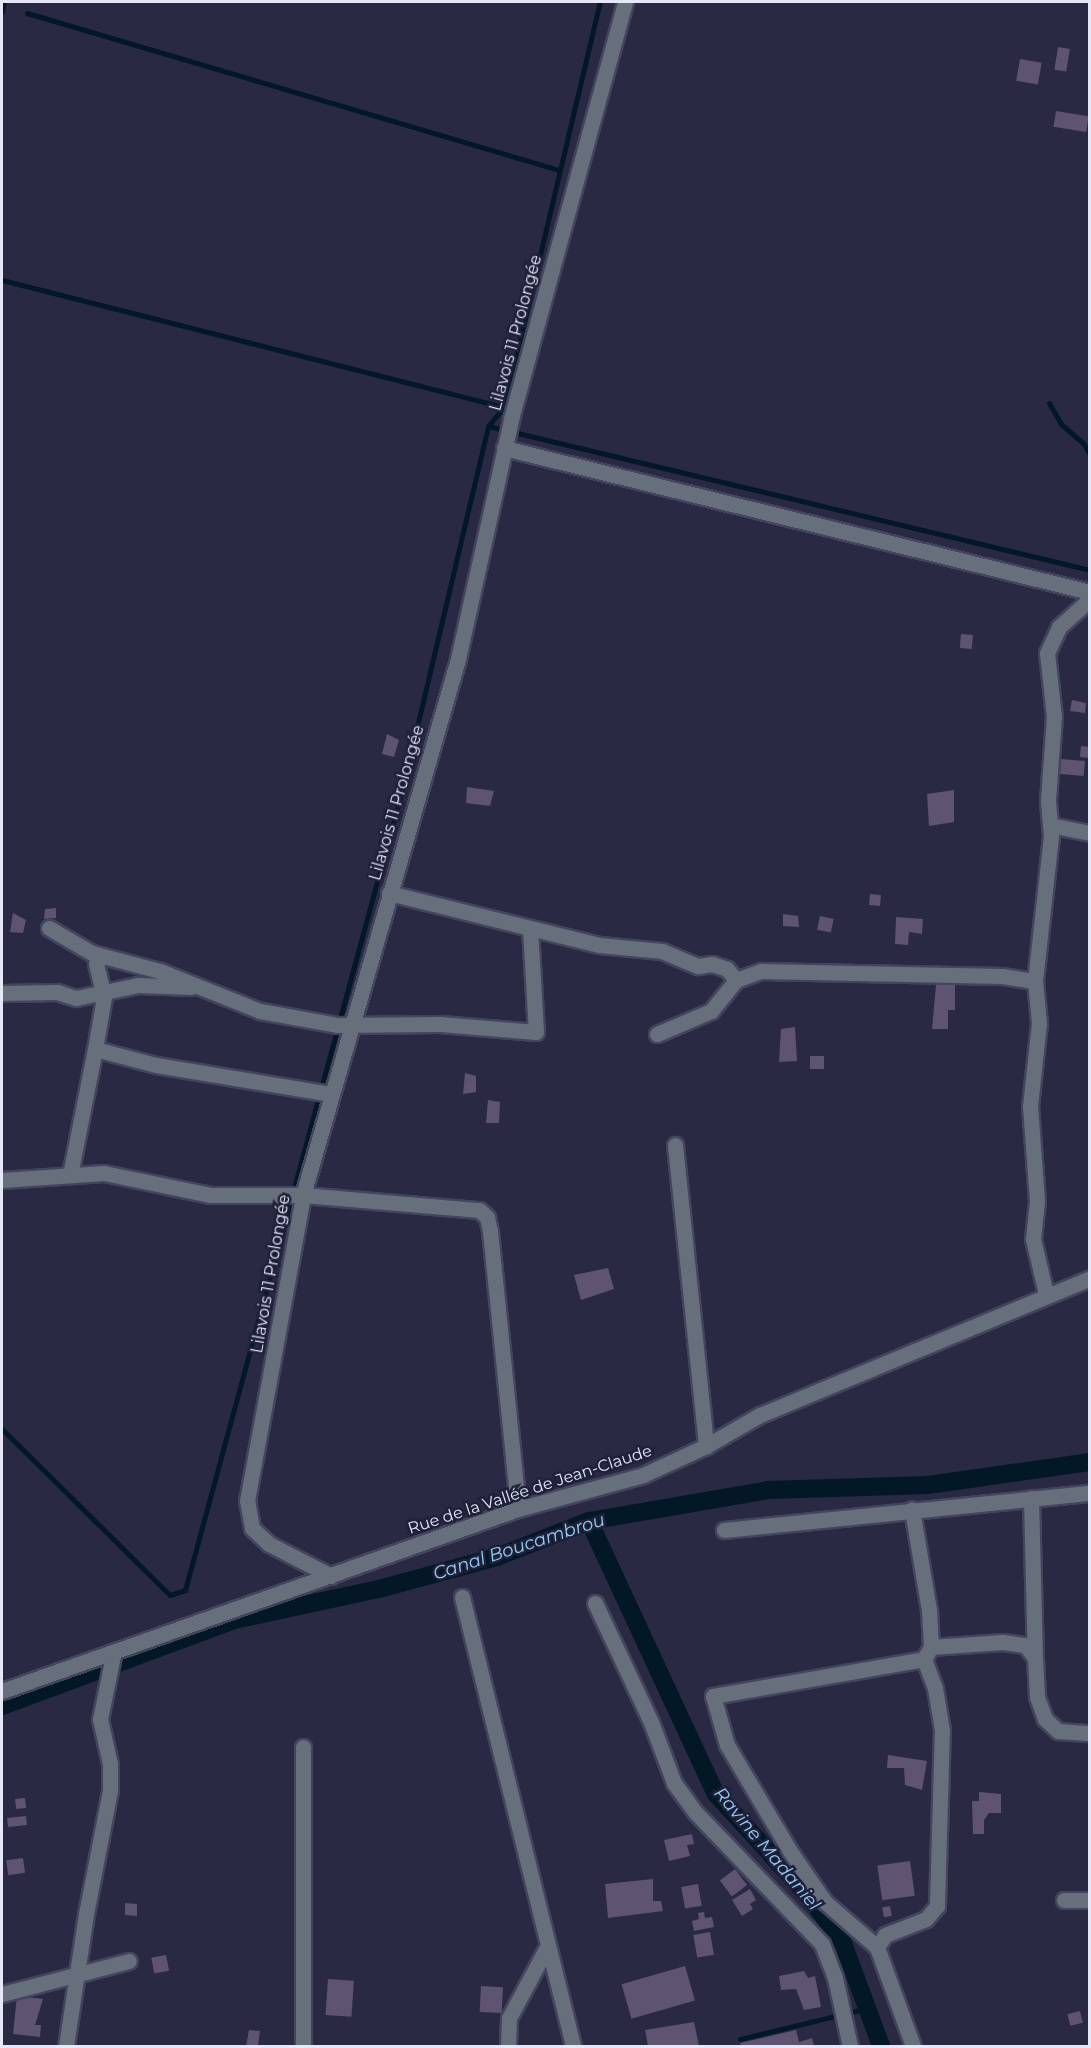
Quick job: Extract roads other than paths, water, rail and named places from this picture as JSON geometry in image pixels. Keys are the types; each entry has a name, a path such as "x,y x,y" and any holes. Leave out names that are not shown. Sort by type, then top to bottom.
{"street":[{"name":"Lilavois 11 Prolongée","path":"331,1575 269,1544 252,1528 248,1502 303,1195 458,659 511,419 625,2"},
{"path":"504,448 1089,592"},
{"path":"1046,1294 1033,1239 1037,1201 1030,1106 1039,1023 1035,981 1050,825 1054,717 1047,684 1047,653 1059,627 1089,599"},
{"path":"1050,825 1089,833"},
{"path":"389,893 599,945 662,951 698,966 712,964 727,969 736,980"},
{"path":"49,928 101,956 160,971 260,1011 352,1025 440,1024 536,1032 530,929"},
{"path":"70,1175 95,1049 103,993 96,964 101,956"},
{"path":"657,1034 711,1011 736,980 761,971 991,976 1035,981"},
{"path":"2,993 57,992 76,999 138,985 203,988"},
{"path":"95,1049 156,1065 332,1094"},
{"path":"675,1144 706,1446"},
{"path":"2,1180 104,1173 210,1196 303,1195 479,1210 487,1217 518,1509"},
{"name":"Rue de la Vallée de Jean-Claude","path":"2,1691 518,1509 643,1475 706,1446 760,1415 1089,1278"},
{"path":"724,1530 912,1509 1089,1493"},
{"path":"1030,1498 1037,1697 1045,1719 1058,1731 1089,1733"},
{"path":"877,1947 885,1935 926,1919 937,1906 942,1730 928,1653 912,1509"},
{"path":"462,1597 573,2046"},
{"path":"595,1603 651,1722 674,1783 696,1813 822,1944 835,1978 850,2046"},
{"path":"913,2046 877,1947 825,1902 789,1851 728,1745 712,1696 928,1653 1003,1642 1025,1645 1035,1659"},
{"path":"66,2046 110,1791 110,1764 100,1719 114,1651"},
{"path":"303,1747 303,2046"},
{"path":"1064,1900 1089,1900"},
{"path":"508,2046 509,2018 547,1947"},
{"path":"2,1994 78,1972 129,1961"}],"waterway":[{"path":"2,12 4,2"},
{"path":"2,1429 170,1595 185,1590 403,786 488,426 504,407 600,2"},
{"path":"27,13 559,170"},
{"path":"2,280 504,407"},
{"path":"1049,403 1061,424 1084,444 1090,455"},
{"path":"488,426 1090,570"},
{"name":"Canal Boucambrou","path":"2,1706 234,1620 379,1589 497,1557 589,1521 768,1490 928,1485 1090,1462"},
{"name":"Ravine Madaniel","path":"589,1521 716,1794 808,1895 843,1943 881,2046"},
{"path":"740,2039 868,2008"}]}
